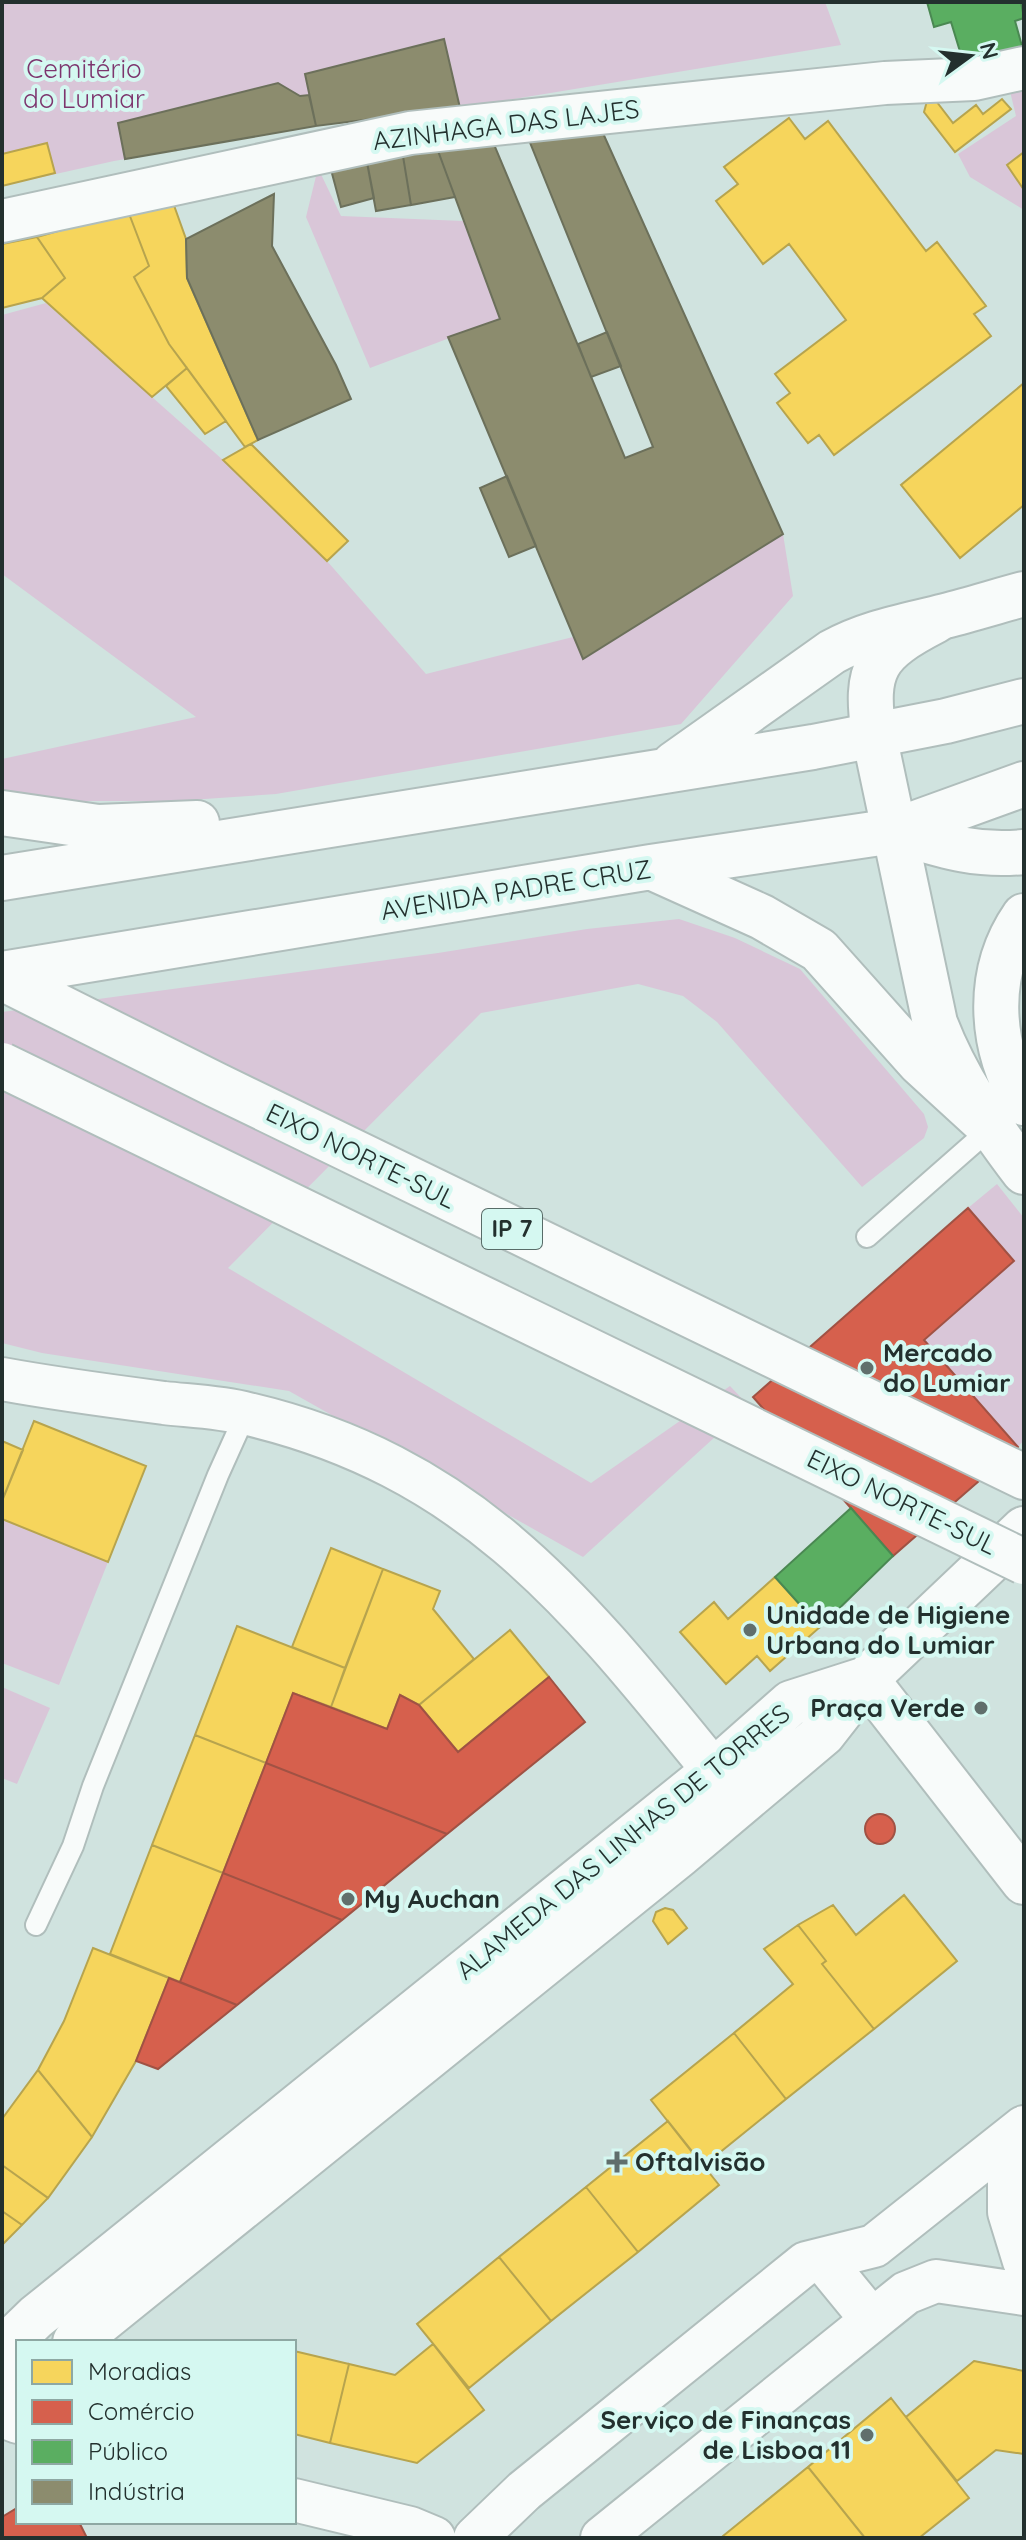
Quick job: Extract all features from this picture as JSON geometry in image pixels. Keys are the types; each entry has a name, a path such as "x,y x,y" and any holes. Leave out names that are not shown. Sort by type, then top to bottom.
{"main road":[{"path":"665,770 850,642 873,633 1024,594"},
{"path":"944,616 906,636 890,648 879,662 870,688 874,735 935,1023 949,1056 1007,1116"},
{"path":"2,878 874,735 1024,701"},
{"name":"AVENIDA PADRE CRUZ","path":"2,976 651,867 894,831 1024,784"},
{"path":"2,813 98,827 376,819"},
{"path":"894,831 967,852 997,855 1024,852"},
{"path":"651,867 762,917 819,950 920,1063 1007,1116"},
{"path":"1024,916 1006,956 995,1008 998,1039 1005,1062 1007,1116 1024,1172"},
{"name":"EIXO NORTE-SUL","path":"2,976 216,1085 1024,1477"},
{"name":"EIXO NORTE-SUL","path":"2,1065 1024,1562"},
{"path":"1024,1529 866,1679 1024,1882"},
{"name":"ALAMEDA DAS LINHAS DE TORRES","path":"2,2350 48,2307 714,1771 791,1703 866,1679"},
{"name":"ALAMEDA DAS LINHAS DE TORRES","path":"77,2340 679,1855 823,1734 866,1679"}],"street":[{"name":"AZINHAGA DAS LAJES","path":"2,221 410,133 920,80 974,79 1024,68"},
{"path":"2,1379 64,1391 246,1413 322,1434 407,1473 486,1525 566,1596 656,1698 714,1771"},
{"path":"475,2538 524,2491 806,2263 874,2246 1016,2133"},
{"path":"1016,2133 1009,2212 1024,2261"},
{"path":"822,2259 872,2320"},
{"path":"602,2538 906,2293 936,2281 1024,2294"},
{"path":"296,2500 410,2528 434,2538"}],"lane":[{"path":"867,1237 1007,1116"},
{"path":"36,1925 73,1846 99,1772 218,1475 246,1413"}],"green space":[{"name":"Cemitério do Lumiar","path":"2,2 825,2 841,45 460,108 316,126 114,161 2,186"},
{"path":"1024,80 1024,210 970,177 958,154 1016,116 1008,83"},
{"path":"318,168 341,216 463,221 500,319 370,368 306,217"},
{"path":"46,303 223,460 327,561 426,674 573,637 583,659 783,534 793,596 681,724 276,794 175,801 71,801 2,791 2,759 196,717 2,574 2,315"},
{"path":"679,919 735,938 800,969 924,1114 928,1127 924,1138 862,1187 717,1022 683,996 638,984 481,1013 228,1268 591,1483 730,1386 749,1406 583,1557 289,1391 42,1353 2,1343 2,1012 438,953 587,929"},
{"path":"997,1184 1024,1218 1024,1440 1018,1447 924,1340 968,1208"},
{"path":"2,1519 108,1562 59,1685 2,1663"},
{"path":"2,1687 50,1708 17,1784 2,1778"}],"building: Moradias":[{"path":"933,97 953,123 976,105 983,114 1002,99 1011,109 955,152 924,112 927,101"},
{"path":"789,118 805,139 828,121 926,251 937,242 986,306 974,314 991,336 834,455 819,435 808,443 777,403 790,393 775,374 846,320 789,244 763,264 716,201 738,184 724,167"},
{"path":"47,143 55,173 2,186 2,154"},
{"path":"1024,152 1024,190 1007,165"},
{"path":"171,197 186,239 187,278 258,440 245,447 169,344 134,277 149,266 128,211"},
{"path":"128,211 149,266 134,277 169,344 187,368 152,397 42,298 65,278 37,237"},
{"path":"37,237 65,278 42,298 2,308 2,244"},
{"path":"187,368 226,421 205,434 166,386"},
{"path":"1024,383 1024,505 960,558 901,485"},
{"path":"251,444 348,541 327,561 223,460"},
{"path":"34,1421 146,1466 108,1562 2,1519 2,1501"},
{"path":"2,1441 23,1450 2,1501"},
{"path":"331,1548 383,1569 345,1668 292,1647"},
{"path":"383,1569 440,1591 433,1609 474,1659 419,1705 400,1695 387,1729 331,1707"},
{"name":"Unidade de Higiene Urbana do Lumiar","path":"775,1577 820,1627 770,1671 757,1656 726,1684 680,1632 714,1602 728,1619"},
{"path":"237,1626 345,1668 331,1707 293,1693 266,1763 195,1735"},
{"path":"510,1630 549,1677 458,1752 419,1705"},
{"path":"195,1735 266,1763 223,1873 152,1845"},
{"path":"152,1845 223,1873 180,1982 110,1954"},
{"path":"904,1895 957,1961 874,2029 822,1964 826,1961 798,1925 833,1905 856,1935"},
{"path":"665,1908 673,1910 687,1928 668,1944 653,1921 656,1912"},
{"path":"798,1925 826,1961 822,1964 874,2029 786,2099 734,2033 793,1984 764,1949"},
{"path":"93,1948 169,1978 136,2061 92,2137 38,2070 64,2021"},
{"path":"734,2033 786,2099 703,2166 651,2100"},
{"path":"38,2070 92,2137 48,2198 2,2165 2,2119"},
{"path":"668,2121 719,2185 638,2252 586,2187"},
{"path":"2,2165 48,2198 22,2225 2,2211"},
{"path":"586,2187 638,2252 551,2321 499,2257"},
{"path":"2,2211 22,2225 2,2245"},
{"path":"499,2257 551,2321 469,2388 417,2324"},
{"path":"433,2344 484,2410 417,2463 330,2443 349,2364 395,2375"},
{"path":"296,2351 349,2364 330,2443 296,2434"},
{"path":"974,2361 1024,2371 1024,2454 996,2450 957,2481 906,2417"},
{"path":"891,2398 969,2498 919,2538 865,2538 808,2467"},
{"path":"808,2467 865,2538 724,2538 723,2536"}],"building: Comércio":[{"name":"Mercado do Lumiar","path":"968,1208 1014,1261 924,1340 1018,1447 893,1556 753,1397"},
{"path":"549,1677 585,1722 447,1834 266,1763 293,1693 387,1729 400,1695 419,1705 458,1752"},
{"path":"266,1763 447,1834 342,1920 223,1873"},
{"path":"880,1814 891,1818 895,1829 891,1840 880,1844 869,1840 865,1829 869,1818"},
{"path":"223,1873 342,1920 237,2005 180,1982"},
{"path":"169,1978 237,2005 158,2069 136,2061"},
{"path":"16,2509 16,2524 80,2524 87,2538 2,2538 2,2517"}],"building: Público":[{"path":"927,2 1021,2 1024,18 1015,21 1022,46 987,57 985,51 962,58 951,22 934,27"},
{"path":"851,1508 893,1556 820,1627 775,1577"}],"building: Indústria":[{"path":"444,39 460,108 316,126 305,74"},
{"path":"278,83 300,96 309,95 316,126 125,159 118,123"},
{"path":"602,131 783,534 583,659 448,337 500,319 437,148 493,142 625,458 653,447 529,140"},
{"path":"437,148 455,197 411,205 402,150"},
{"path":"402,150 411,205 376,211 366,157"},
{"path":"366,157 374,198 341,207 330,166"},
{"path":"274,194 272,246 351,399 258,440 187,278 186,239"},
{"path":"607,332 621,366 591,377 578,344"},
{"path":"507,476 536,546 509,557 480,488"}],"place":[{"name":"Mercado do Lumiar","path":"867,1368"},
{"name":"Unidade de Higiene Urbana do Lumiar","path":"750,1630"},
{"name":"Praça Verde","path":"981,1708"},
{"name":"My Auchan","path":"348,1899"},
{"name":"Oftalvisão","path":"617,2162"},
{"name":"Serviço de Finanças de Lisboa 11","path":"867,2435"}]}
